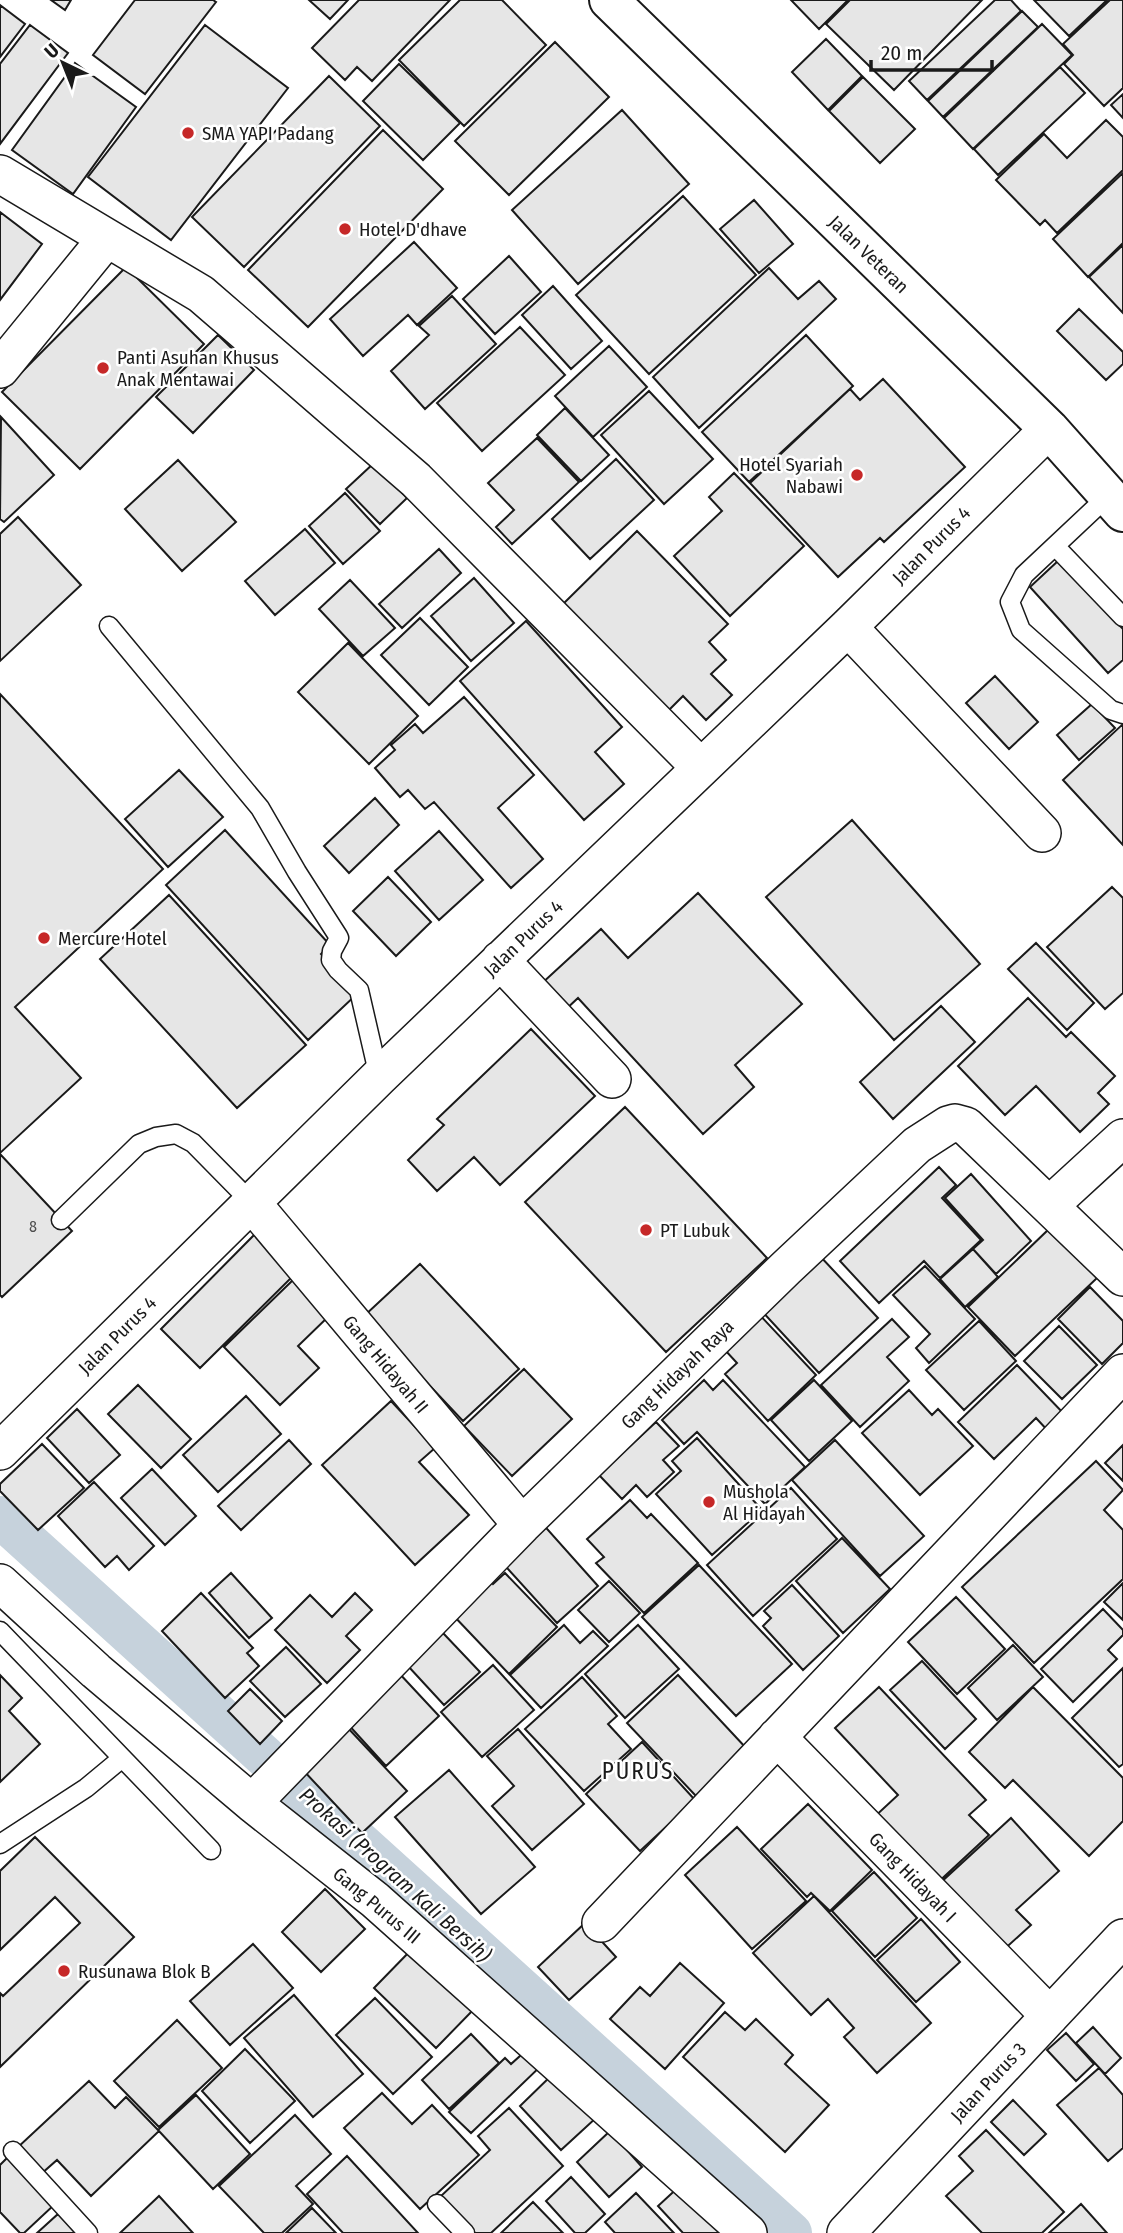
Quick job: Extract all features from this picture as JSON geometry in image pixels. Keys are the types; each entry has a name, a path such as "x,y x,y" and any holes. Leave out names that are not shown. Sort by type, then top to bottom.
{"main road":[{"name":"Jalan Veteran","path":"611,1 1049,429 1116,504"}],"street":[{"path":"0,174 201,294 416,480 700,767"},
{"path":"0,369 107,238"},
{"name":"Jalan Purus 4","path":"0,1451 379,1077 848,627 1049,429"},
{"path":"848,627 1042,833"},
{"path":"500,960 612,1079"},
{"name":"Gang Hidayah Raya","path":"258,1797 522,1525 876,1182 917,1145 948,1125 966,1126 1123,1277"},
{"path":"1050,1205 1123,1138"},
{"name":"Gang Hidayah II","path":"251,1202 522,1525"},
{"path":"601,1923 1123,1373"},
{"name":"Gang Purus III","path":"0,1583 96,1671 258,1797 748,2233"},
{"name":"Gang Hidayah I","path":"777,1737 1049,2016"},
{"name":"Jalan Purus 3","path":"849,2229 1123,1938"}],"lane":[{"path":"1116,504 1055,546 1024,575 1010,602 1021,630 1111,710 1123,714"},
{"path":"1055,546 1123,617"},
{"path":"109,626 260,808 338,936 331,960 359,990 379,1077"},
{"path":"61,1220 139,1144 156,1137 176,1134 193,1143 251,1202"},
{"path":"0,1631 211,1850"},
{"path":"0,1844 86,1788 121,1759"},
{"path":"13,2151 88,2233"},
{"path":"437,2204 465,2233"}],"building":[{"path":"51,0 71,0 65,10"},
{"path":"135,0 216,2 145,94 93,55"},
{"path":"309,0 348,0 330,19"},
{"path":"359,0 450,0 372,81 357,67 345,80 312,48"},
{"path":"460,0 502,0 546,45 464,126 399,60"},
{"path":"791,0 848,0 819,29"},
{"path":"850,0 982,0 894,90 826,24"},
{"path":"995,0 1011,0 1021,11 927,100 909,81"},
{"path":"1034,0 1107,0 1069,36"},
{"path":"1110,0 1123,0 1123,88 1104,106 1064,64 1073,55 1063,44"},
{"path":"0,5 25,24 0,57"},
{"path":"1022,11 1038,27 943,117 928,101"},
{"path":"1042,24 1072,55 973,149 944,118"},
{"path":"30,25 68,53 0,144 0,64"},
{"name":"SMA YAPI Padang","path":"205,25 288,88 171,240 88,177"},
{"path":"826,39 862,76 828,110 792,72"},
{"path":"555,42 609,97 509,195 455,141"},
{"path":"75,63 136,107 73,194 12,150"},
{"path":"399,64 460,123 423,160 363,101"},
{"path":"1060,67 1085,93 998,175 974,149"},
{"path":"329,76 380,126 244,267 192,217"},
{"path":"863,77 915,129 880,163 829,111"},
{"path":"1123,94 1123,118 1111,105"},
{"path":"622,110 689,184 578,284 512,210"},
{"path":"1106,120 1123,137 1123,170 1057,233 1045,220 1040,225 996,180 1044,134 1067,158"},
{"name":"Hotel D'dhave","path":"383,130 443,189 308,327 248,270"},
{"path":"1123,173 1123,243 1088,277 1053,239"},
{"path":"683,196 756,275 649,374 576,295"},
{"path":"754,200 793,244 759,273 720,229"},
{"path":"0,212 42,244 0,300"},
{"path":"414,242 457,288 417,325 408,315 363,356 330,319"},
{"path":"1123,245 1123,313 1089,277"},
{"path":"509,256 541,292 495,334 463,299"},
{"name":"Panti Asuhan Khusus Anak Mentawai","path":"126,267 204,344 80,469 2,392"},
{"path":"769,268 798,299 819,281 836,299 699,428 653,377"},
{"path":"553,286 602,341 571,369 522,315"},
{"path":"452,296 496,344 425,409 391,371 429,335 419,326"},
{"path":"1079,309 1123,352 1123,364 1106,380 1057,331"},
{"path":"520,327 565,375 482,451 437,403"},
{"path":"218,335 254,370 193,433 156,397"},
{"path":"806,335 853,386 749,482 702,432"},
{"path":"609,346 647,387 593,437 555,396"},
{"name":"Hotel Syariah Nabawi","path":"883,379 965,467 884,542 880,538 838,577 750,483 850,389 860,400"},
{"path":"649,391 713,459 664,504 601,435"},
{"path":"565,408 609,455 581,481 537,435"},
{"path":"1,417 54,475 4,522 0,519"},
{"path":"537,438 579,482 512,544 496,527 514,510 488,483"},
{"path":"616,459 654,500 590,559 552,519"},
{"path":"178,460 236,522 182,571 125,509"},
{"path":"374,463 407,498 380,524 346,489"},
{"path":"734,473 804,546 730,616 674,556 722,511 709,497"},
{"path":"345,493 380,531 343,564 309,526"},
{"path":"18,517 81,585 0,661 0,534"},
{"path":"305,529 335,563 275,615 245,581"},
{"path":"637,531 728,624 709,642 726,660 711,674 732,695 706,720 683,696 664,715 560,607"},
{"path":"439,549 461,573 402,628 379,604"},
{"path":"1059,560 1123,629 1123,660 1108,673 1030,587"},
{"path":"474,578 514,623 471,661 431,616"},
{"path":"350,580 395,628 363,656 319,609"},
{"path":"420,618 468,667 429,705 381,655"},
{"path":"526,621 622,727 595,752 624,784 584,820 460,681"},
{"path":"348,643 418,716 369,764 298,692"},
{"path":"995,676 1038,722 1009,749 966,703"},
{"name":"Mercure Hotel","path":"0,694 163,869 15,1007 81,1078 0,1153"},
{"path":"464,697 534,775 498,808 543,859 511,888 434,802 425,809 408,790 400,797 375,768 395,750 391,745 415,724 423,733"},
{"path":"1092,704 1115,728 1079,760 1057,735"},
{"path":"1123,724 1123,845 1063,780"},
{"path":"179,770 223,817 168,867 125,819"},
{"path":"375,798 399,825 349,873 324,846"},
{"path":"852,820 980,964 894,1040 766,897"},
{"path":"225,830 330,945 321,954 358,993 308,1040 166,885"},
{"path":"439,831 483,880 439,920 395,871"},
{"path":"388,877 431,922 396,956 353,911"},
{"path":"1112,887 1123,898 1123,993 1105,1009 1047,947"},
{"path":"698,893 802,1004 735,1065 754,1087 703,1134 578,998 564,1011 540,985 601,929 628,958"},
{"path":"169,895 306,1045 237,1108 100,959"},
{"path":"1036,943 1094,1003 1067,1030 1008,969"},
{"path":"1028,998 1066,1037 1071,1032 1115,1076 1098,1093 1109,1104 1080,1132 1036,1086 1005,1115 958,1066"},
{"path":"941,1006 975,1042 893,1119 860,1082"},
{"path":"531,1029 595,1096 500,1185 474,1157 437,1191 408,1160 444,1125 437,1119"},
{"name":"PT Lubuk","path":"625,1107 767,1258 666,1352 525,1202"},
{"path":"0,1154 72,1231 2,1297 0,1295"},
{"path":"939,1167 956,1185 942,1198 981,1240 940,1278 924,1261 879,1303 840,1261"},
{"path":"971,1174 1031,1241 996,1274 973,1249 983,1240 945,1198"},
{"path":"1050,1228 1097,1278 1015,1356 968,1307"},
{"path":"260,1229 300,1269 200,1368 161,1329"},
{"path":"973,1249 998,1277 965,1307 940,1279"},
{"path":"819,1255 878,1318 819,1373 760,1309"},
{"path":"420,1264 519,1369 463,1421 364,1316"},
{"path":"925,1266 975,1319 929,1363 916,1348 930,1334 893,1295"},
{"path":"294,1279 329,1316 298,1346 319,1368 280,1405 224,1347"},
{"path":"1090,1287 1123,1321 1123,1343 1102,1364 1058,1319"},
{"path":"756,1311 816,1375 768,1421 725,1374 737,1363 724,1349"},
{"path":"892,1319 909,1337 887,1357 909,1381 860,1427 821,1385"},
{"path":"979,1321 1016,1361 964,1410 926,1370"},
{"path":"1059,1326 1097,1365 1062,1399 1024,1361"},
{"path":"1017,1365 1067,1417 1050,1433 1036,1418 994,1459 958,1422"},
{"path":"524,1369 572,1419 512,1476 464,1426"},
{"path":"704,1380 713,1390 723,1380 805,1467 765,1504 697,1432 684,1444 662,1420"},
{"path":"814,1380 852,1421 809,1461 771,1420"},
{"path":"138,1385 191,1439 161,1468 108,1414"},
{"path":"909,1390 932,1415 938,1409 973,1446 920,1495 862,1433"},
{"path":"246,1396 281,1434 218,1492 183,1455"},
{"path":"391,1401 435,1448 419,1462 469,1515 415,1565 322,1465"},
{"path":"77,1409 120,1455 89,1483 47,1438"},
{"path":"656,1422 679,1446 663,1460 674,1472 647,1497 636,1485 622,1499 599,1475"},
{"name":"Mushola Al Hidayah","path":"697,1438 762,1510 712,1555 656,1494 681,1471 672,1461"},
{"path":"289,1440 311,1464 241,1530 218,1506"},
{"path":"835,1440 924,1536 880,1576 792,1480"},
{"path":"42,1444 84,1488 38,1530 0,1491 0,1484"},
{"path":"1123,1445 1123,1481 1105,1463"},
{"path":"1096,1461 1123,1490 1104,1510 1123,1530 1123,1579 1034,1663 962,1587"},
{"path":"152,1469 196,1516 165,1545 121,1498"},
{"path":"94,1482 154,1546 129,1570 117,1556 105,1567 58,1516"},
{"path":"791,1488 837,1539 753,1616 707,1565"},
{"path":"630,1500 647,1518 651,1514 698,1563 644,1613 596,1563 604,1557 587,1539"},
{"path":"540,1521 598,1586 557,1623 499,1559"},
{"path":"842,1538 890,1589 843,1633 796,1581"},
{"path":"699,1565 792,1664 736,1716 642,1617"},
{"path":"231,1573 272,1618 249,1638 209,1593"},
{"path":"505,1573 557,1627 509,1674 451,1613 488,1578 493,1584"},
{"path":"609,1581 640,1613 609,1642 578,1610"},
{"path":"1123,1583 1123,1620 1104,1602"},
{"path":"792,1585 839,1636 803,1670 763,1626 771,1618 764,1611"},
{"path":"201,1593 253,1648 247,1653 259,1666 225,1698 162,1631"},
{"path":"355,1593 372,1610 346,1636 360,1650 327,1683 275,1630 310,1595 332,1617"},
{"path":"956,1597 1005,1649 957,1694 908,1642"},
{"path":"1103,1609 1123,1630 1123,1635 1108,1650 1117,1659 1073,1702 1041,1669"},
{"path":"564,1625 580,1643 593,1631 608,1646 541,1708 510,1675"},
{"path":"638,1625 679,1669 625,1718 585,1674"},
{"path":"443,1633 480,1672 444,1705 408,1666"},
{"path":"1013,1645 1043,1677 997,1720 968,1688"},
{"path":"286,1647 321,1684 285,1717 250,1681"},
{"path":"922,1661 976,1719 945,1749 890,1690"},
{"path":"493,1665 534,1710 482,1757 441,1712"},
{"path":"1123,1668 1123,1764 1119,1767 1072,1718"},
{"path":"398,1672 439,1716 386,1766 345,1721"},
{"path":"0,1675 22,1698 9,1711 40,1744 0,1782"},
{"path":"678,1675 747,1749 696,1796 627,1723"},
{"path":"582,1677 617,1716 608,1724 631,1749 584,1791 525,1729"},
{"path":"879,1687 986,1800 969,1815 989,1835 934,1886 871,1820 898,1795 835,1728"},
{"path":"1033,1687 1123,1778 1123,1821 1089,1856 1013,1780 1005,1788 969,1752"},
{"path":"250,1689 282,1721 260,1744 228,1711"},
{"path":"347,1727 407,1791 362,1833 302,1769"},
{"path":"518,1729 584,1804 532,1850 492,1806 514,1786 487,1756"},
{"path":"642,1742 695,1800 640,1851 586,1794"},
{"path":"449,1770 535,1867 481,1914 395,1817"},
{"path":"808,1804 872,1870 830,1911 811,1893 807,1897 761,1849"},
{"path":"1011,1818 1059,1871 1016,1910 1031,1925 1000,1953 938,1885"},
{"path":"737,1827 806,1901 752,1949 685,1875"},
{"name":"Rusunawa Blok B","path":"35,1837 134,1937 0,2067 0,1993 3,1996 80,1923 55,1897 0,1950 0,1871"},
{"path":"874,1872 917,1918 875,1957 832,1911"},
{"path":"325,1889 365,1929 321,1972 282,1932"},
{"path":"814,1896 931,2023 877,2073 844,2037 854,2028 828,1999 811,2015 753,1953"},
{"path":"921,1919 960,1962 916,2002 877,1960"},
{"path":"585,1923 616,1957 569,2000 538,1967"},
{"path":"253,1944 293,1988 230,2045 190,2001"},
{"path":"415,1946 477,2006 436,2048 374,1988"},
{"path":"680,1963 724,2003 665,2069 610,2019 640,1987 650,1996"},
{"path":"294,1995 363,2074 313,2117 244,2038"},
{"path":"375,1998 432,2057 393,2094 336,2035"},
{"path":"725,2012 745,2030 756,2019 793,2055 785,2064 829,2105 785,2152 683,2057"},
{"path":"177,2020 222,2068 159,2127 114,2081"},
{"path":"1093,2027 1121,2058 1105,2074 1076,2043"},
{"path":"1066,2033 1094,2064 1076,2081 1047,2050"},
{"path":"471,2034 499,2063 449,2109 422,2080"},
{"path":"530,2047 544,2063 471,2133 449,2112 505,2058 511,2064"},
{"path":"245,2049 295,2101 250,2143 202,2091"},
{"path":"1099,2068 1123,2095 1123,2148 1108,2161 1057,2105"},
{"path":"555,2072 597,2117 561,2150 520,2106"},
{"path":"89,2081 115,2108 126,2097 159,2131 91,2196 57,2160 41,2174 17,2148"},
{"path":"382,2093 412,2124 432,2105 479,2155 420,2209 344,2128"},
{"path":"196,2095 250,2154 213,2189 158,2130"},
{"path":"1013,2100 1046,2134 1024,2155 991,2122"},
{"path":"509,2108 563,2166 491,2233 475,2233 441,2196 490,2150 478,2136"},
{"path":"295,2115 331,2154 296,2186 313,2204 282,2233 264,2233 219,2186"},
{"path":"986,2130 1064,2212 1042,2233 982,2233 946,2196 973,2171 959,2156"},
{"path":"610,2131 642,2167 609,2197 577,2162"},
{"path":"10,2155 55,2204 24,2233 20,2233 0,2212 0,2165"},
{"path":"347,2156 418,2233 343,2233 307,2194"},
{"path":"571,2177 605,2214 585,2233 575,2233 546,2201"},
{"path":"683,2183 730,2233 683,2233 658,2206"},
{"path":"636,2193 674,2233 615,2233 605,2222"},
{"path":"159,2196 193,2233 120,2233"},
{"path":"533,2202 563,2233 501,2233"},
{"path":"1081,2204 1107,2233 1049,2233 1068,2216"},
{"path":"312,2208 336,2233 286,2233"},
{"path":"58,2214 77,2233 37,2233"}],"waterway":[{"name":"Prokasi (Program Kali Bersih)","path":"0,1517 791,2233"}],"place":[{"name":"SMA YAPI Padang","path":"188,133"},
{"name":"Hotel D'dhave","path":"345,229"},
{"name":"Panti Asuhan Khusus Anak Mentawai","path":"103,368"},
{"name":"Hotel Syariah Nabawi","path":"857,475"},
{"name":"Mercure Hotel","path":"44,938"},
{"name":"PT Lubuk","path":"646,1230"},
{"name":"Mushola Al Hidayah","path":"709,1502"},
{"name":"Rusunawa Blok B","path":"64,1971"}],"district":[{"name":"PURUS","path":"638,1771"}]}
